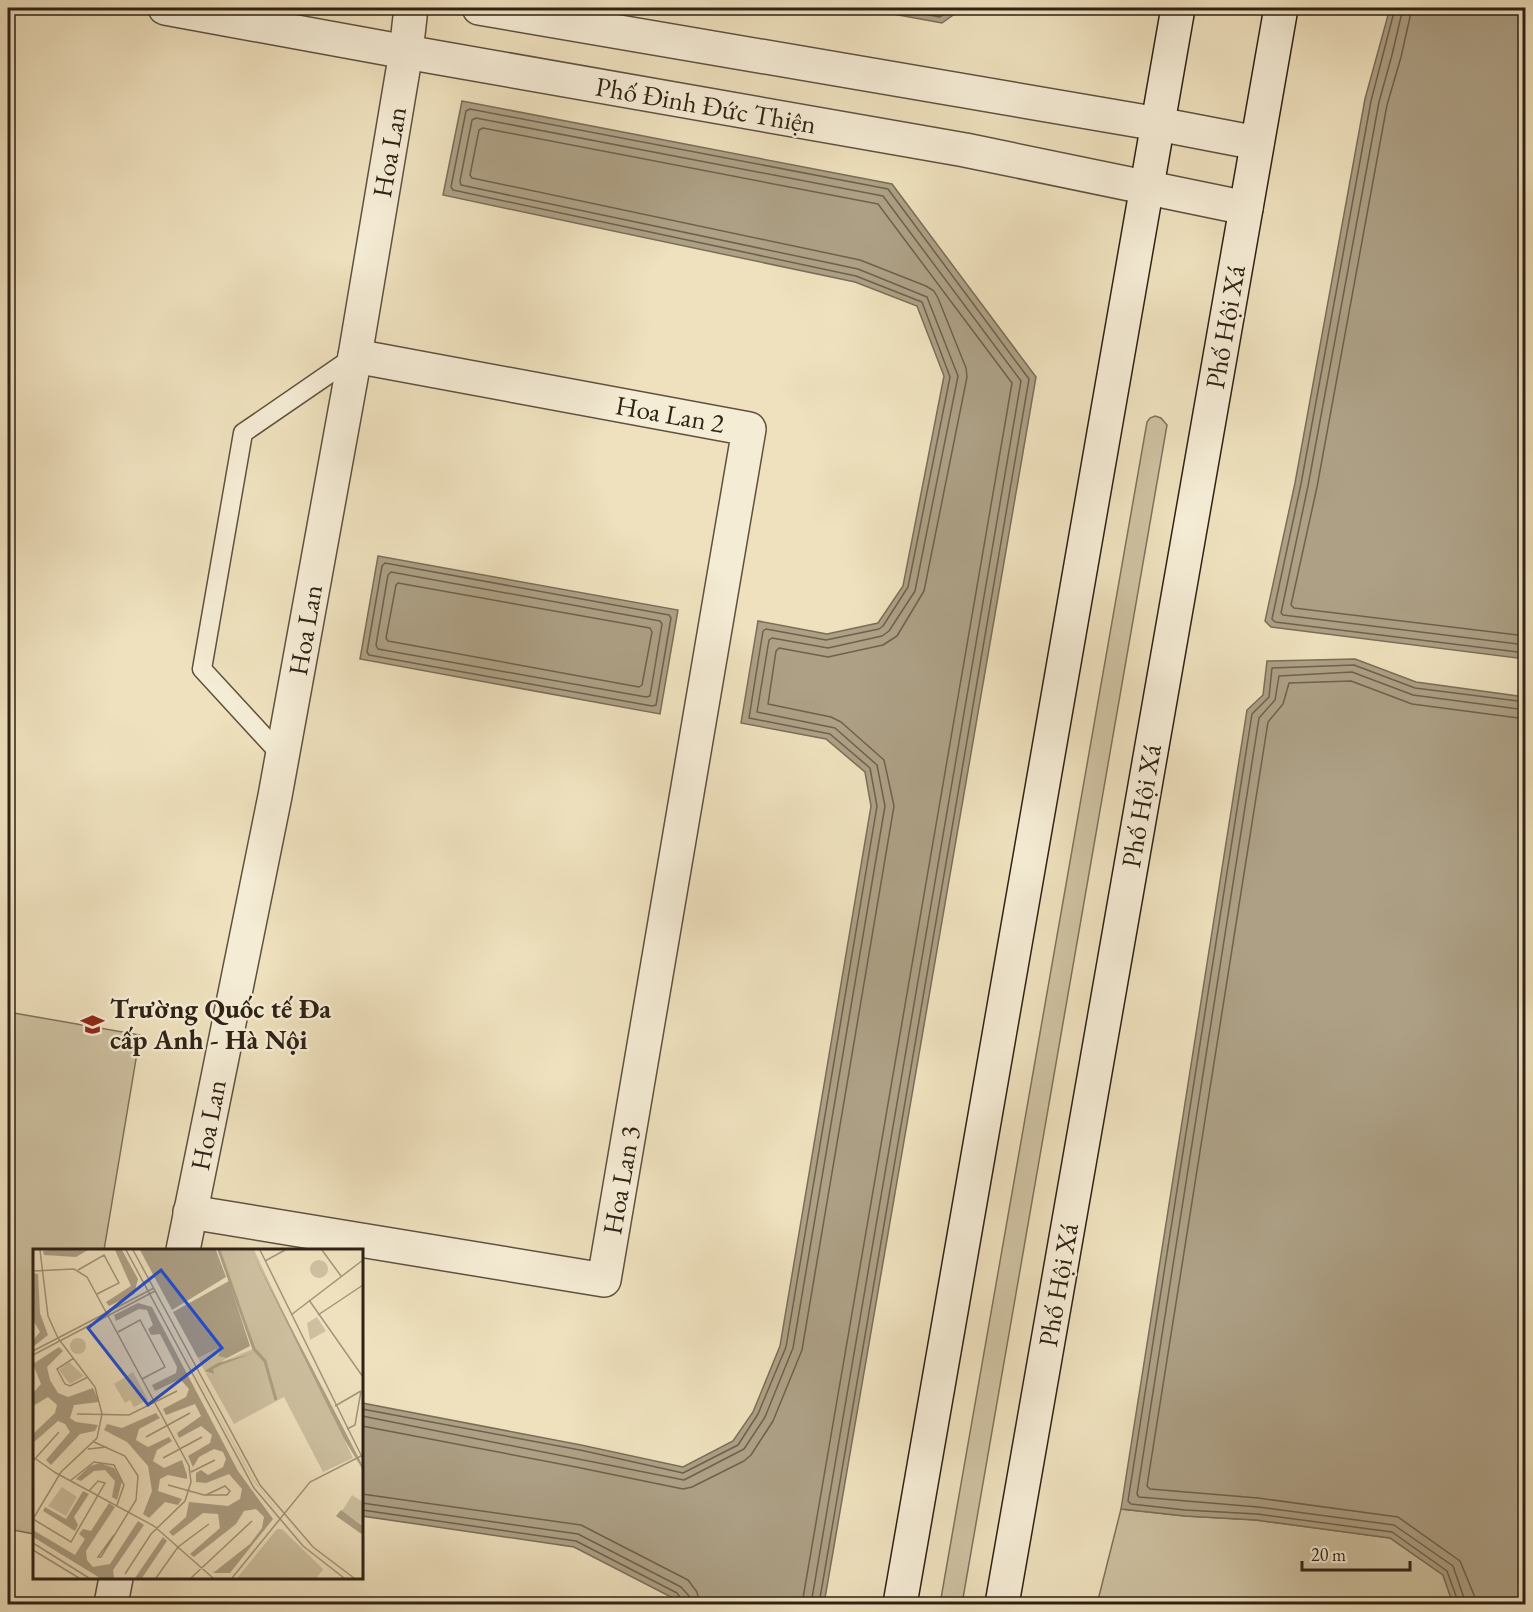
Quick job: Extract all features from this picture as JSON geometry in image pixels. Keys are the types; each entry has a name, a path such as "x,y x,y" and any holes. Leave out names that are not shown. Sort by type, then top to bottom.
{"street":[{"name":"Phố Đinh Đức Thiện","path":"165,8 965,150 1246,208"},
{"name":"Hoa Lan","path":"183,1249 282,756 355,356 406,52 411,8"},
{"path":"479,8 1257,143"},
{"path":"900,1605 1178,8"},
{"name":"Phố Hội Xá","path":"1002,1605 1281,8"},
{"name":"Hoa Lan 2","path":"355,356 749,429 709,666"},
{"name":"Hoa Lan 3","path":"190,1212 604,1280 709,666"},
{"path":"111,1605 116,1579"}],"lane":[{"path":"282,756 202,669 243,433 355,356"}],"shaded area":[{"path":"1155,416 1161,418 1167,425 962,1604 940,1604 1147,422"},
{"path":"8,1012 140,1035 104,1249 33,1249 33,1534 8,1529"},
{"path":"1121,1509 1256,1520 1390,1538 1443,1575 1453,1604 1097,1604"}],"water":[{"path":"860,8 963,8 942,23"},
{"path":"1390,8 1525,8 1525,659 1271,627 1265,621 1295,483 1365,99"},
{"path":"462,101 892,184 1036,377 824,1604 678,1604 675,1599 574,1547 363,1516 363,1403 683,1467 733,1441 753,1412 780,1346 871,806 865,772 826,739 741,723 758,621 827,634 878,623 903,586 944,376 917,306 855,282 443,195"},
{"path":"378,556 678,610 660,714 360,659"},
{"path":"1355,659 1416,682 1525,697 1525,1604 1453,1604 1443,1575 1390,1538 1256,1520 1121,1509 1247,710 1263,695 1267,661"}],"place":[{"name":"Trường Quốc tế Đa cấp Anh - Hà Nội","path":"92,1024"}]}
